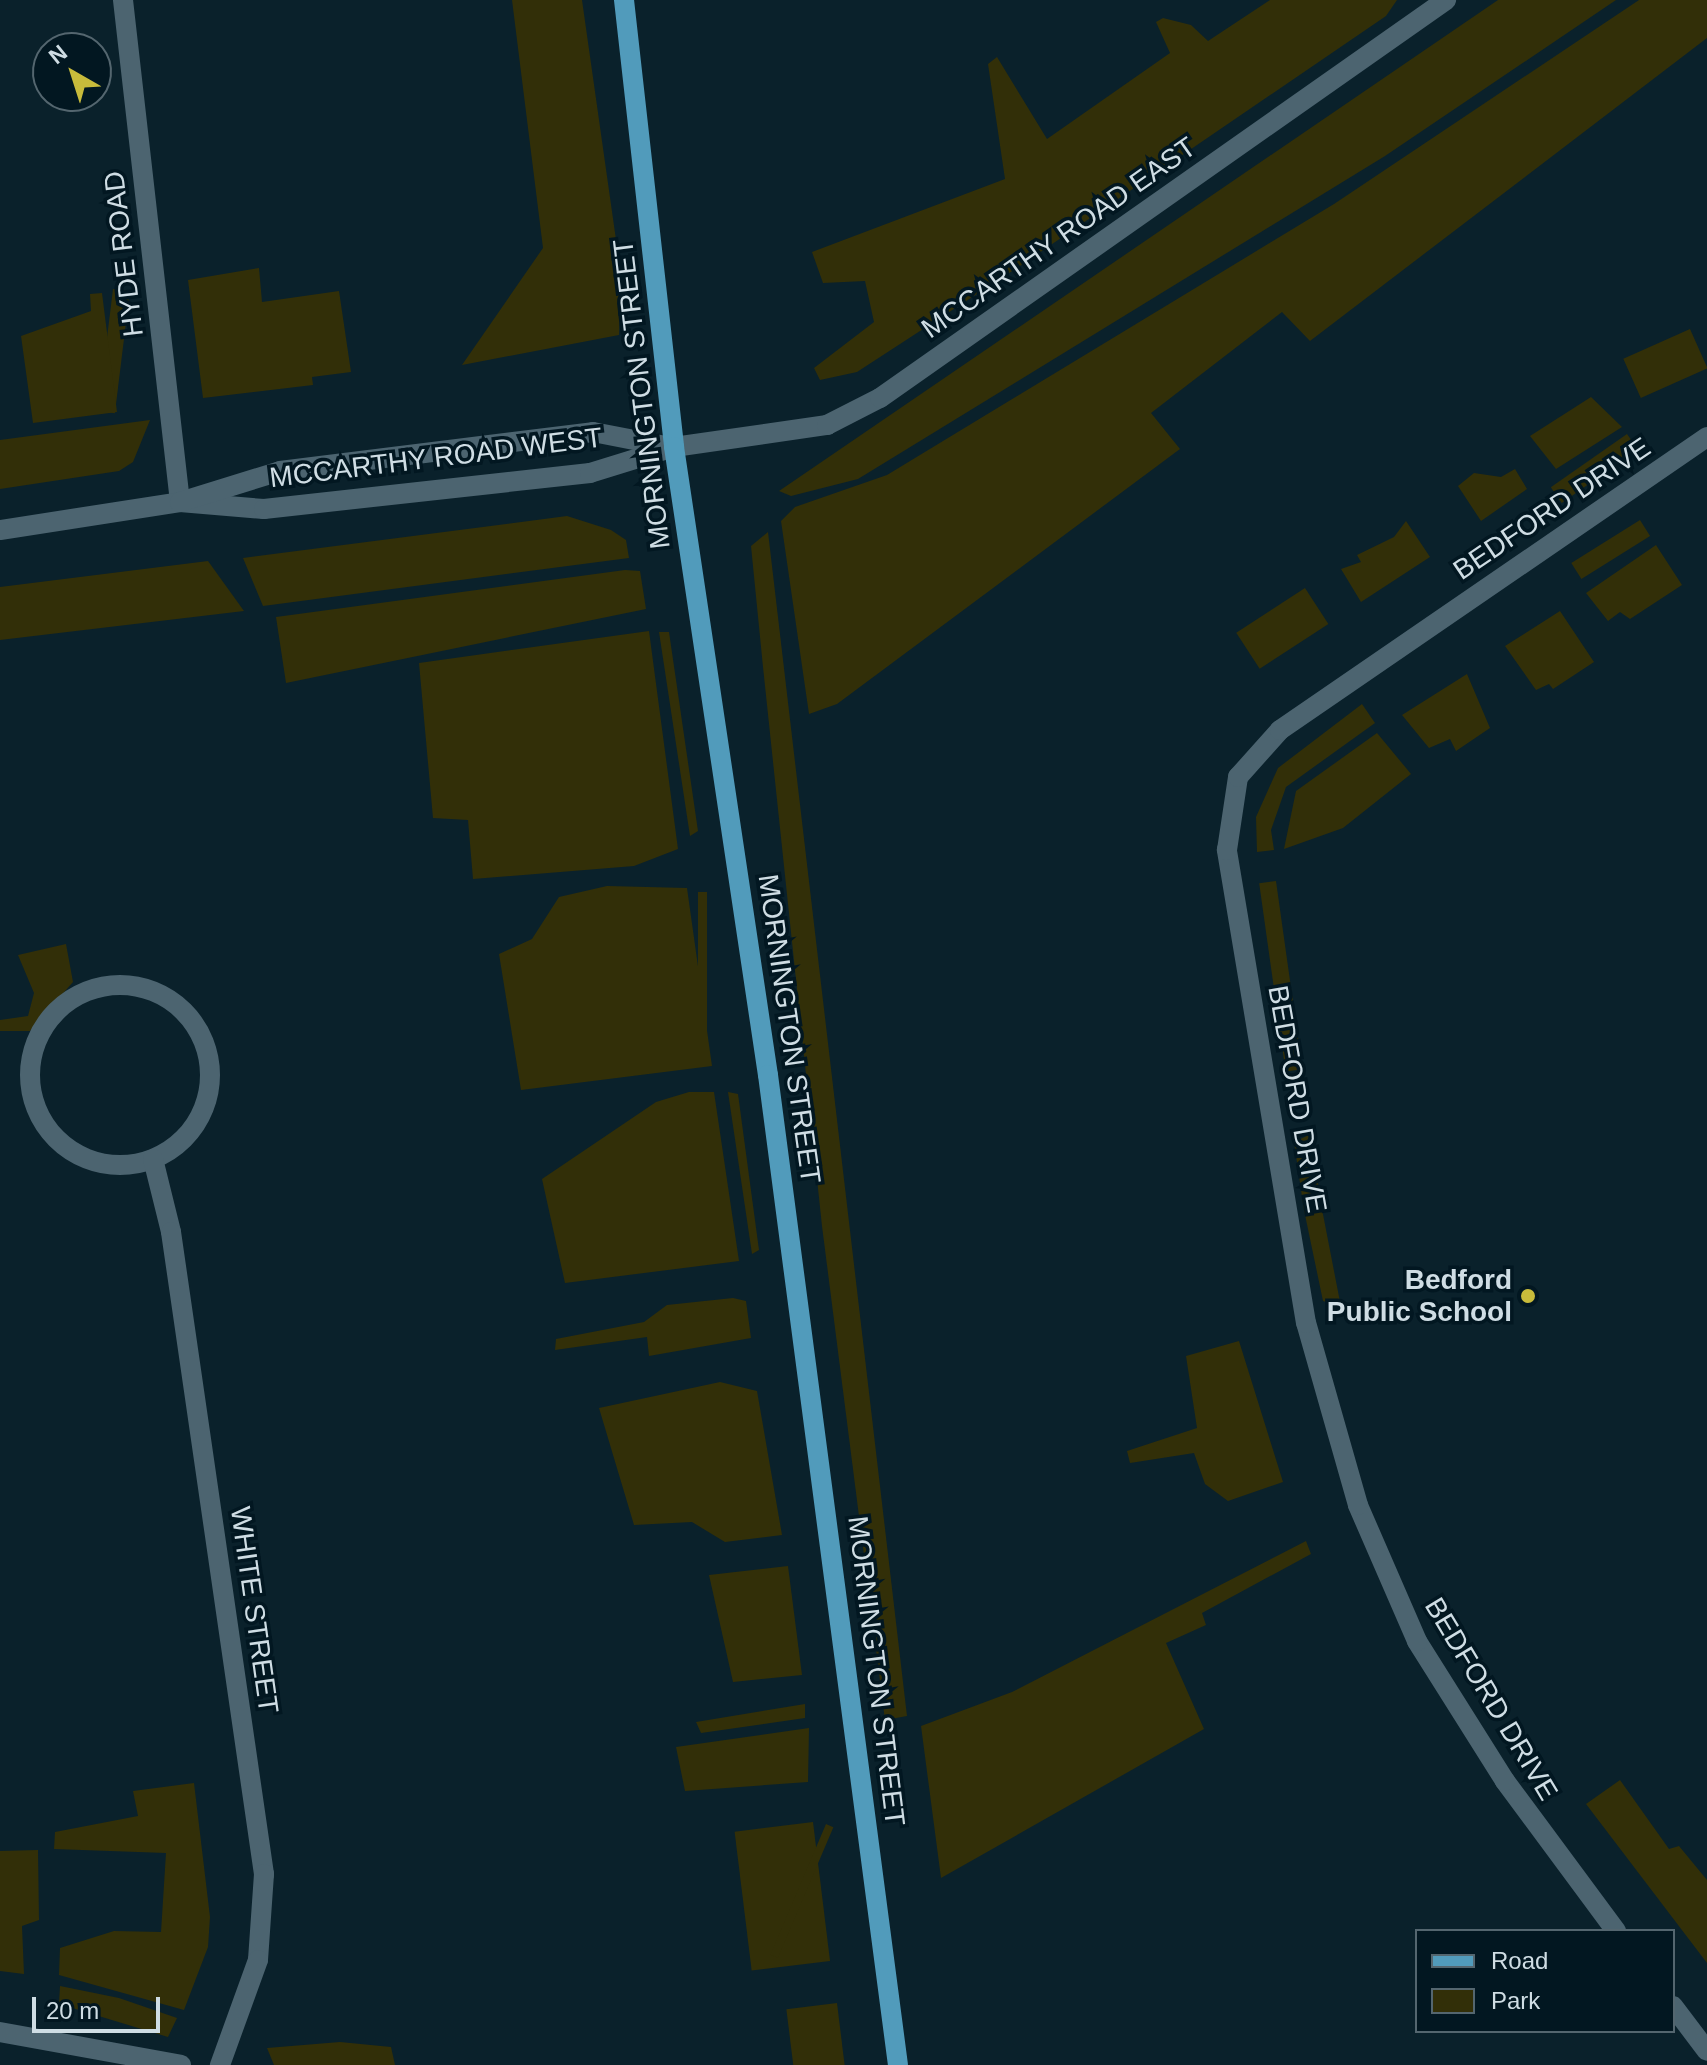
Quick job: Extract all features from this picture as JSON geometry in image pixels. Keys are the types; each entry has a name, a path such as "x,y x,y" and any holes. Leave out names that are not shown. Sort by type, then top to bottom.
{"main road":[{"name":"MORNINGTON STREET","path":"624,0 674,447 768,1075 898,2065"}],"street":[{"name":"HYDE ROAD","path":"123,0 180,502"},
{"name":"MCCARTHY ROAD EAST","path":"674,447 827,425 880,398 1446,0"},
{"name":"MCCARTHY ROAD WEST","path":"0,530 180,502 280,471 593,432 674,447"},
{"name":"BEDFORD DRIVE","path":"1615,1929 1505,1781 1413,1635 1358,1505 1306,1323 1227,850 1238,777 1280,730 1707,437"},
{"name":"MCCARTHY ROAD WEST","path":"180,502 264,509 590,473 674,447"},
{"path":"130,985 170,999 197,1026 209,1055 201,1115 182,1141 153,1159 125,1165 75,1153 51,1133 35,1105 36,1042 53,1015 85,991 130,985"},
{"name":"WHITE STREET","path":"153,1159 171,1232 264,1874 258,1960 220,2065"},
{"path":"1675,2009 1707,2051"},
{"path":"0,2032 181,2065"}],"green space":[{"path":"512,0 582,0 621,275 619,335 462,365 543,248"},
{"path":"1270,0 1397,0 1386,16 1020,266 857,372 820,380 814,368 874,322 865,281 823,283 812,252 1005,179 988,64 997,57 1047,139 1170,53 1156,22 1163,18 1191,25 1208,41"},
{"path":"1498,0 1616,0 1385,156 858,479 791,496 779,491"},
{"path":"1639,0 1707,0 1707,38 1310,341 1282,312 1151,413 1180,449 837,704 809,714 781,521 795,507 887,475 1334,204"},
{"path":"259,268 262,302 339,291 351,372 312,377 313,385 203,398 188,280"},
{"path":"113,289 130,291 115,413 98,411"},
{"path":"102,293 117,412 33,423 21,336 91,311 90,294"},
{"path":"1690,329 1707,369 1641,398 1623,359"},
{"path":"1591,397 1622,427 1556,469 1530,436"},
{"path":"150,420 133,462 119,471 0,489 0,440"},
{"path":"1627,434 1638,450 1562,503 1551,487"},
{"path":"1515,469 1527,489 1481,521 1458,486 1474,473 1501,477"},
{"path":"567,516 611,530 626,540 629,558 263,606 243,558"},
{"path":"1640,520 1650,536 1581,579 1571,563"},
{"path":"1406,521 1430,557 1361,602 1341,569 1361,562 1357,555 1394,537"},
{"path":"768,532 907,1716 885,1720 822,1226 751,546"},
{"path":"1656,545 1682,585 1630,619 1620,612 1608,621 1586,593"},
{"path":"208,561 244,611 0,640 0,587"},
{"path":"625,570 640,571 646,609 286,683 276,617"},
{"path":"1305,588 1328,624 1260,669 1236,633"},
{"path":"1560,611 1594,662 1553,689 1549,684 1536,690 1505,646"},
{"path":"649,631 678,849 634,866 473,879 468,820 433,818 419,663"},
{"path":"659,632 669,632 698,831 690,836"},
{"path":"1467,674 1490,728 1456,751 1450,739 1429,748 1402,715"},
{"path":"1362,704 1375,723 1286,787 1271,830 1274,850 1257,852 1256,817 1278,768"},
{"path":"1377,733 1411,774 1343,828 1284,849 1296,791"},
{"path":"1276,881 1302,1069 1286,1072 1259,883"},
{"path":"607,886 687,888 712,1066 521,1090 499,954 532,939 559,897"},
{"path":"698,892 707,892 707,1064 698,1064"},
{"path":"66,944 73,982 30,1031 0,1031 0,1020 28,1016 34,993 18,955"},
{"path":"689,1092 714,1092 739,1261 565,1283 542,1179 656,1102"},
{"path":"728,1092 738,1094 759,1250 752,1254"},
{"path":"1311,1134 1341,1307 1323,1301 1304,1210 1294,1142"},
{"path":"733,1298 746,1301 751,1338 649,1356 647,1337 555,1350 556,1339 644,1322 667,1305"},
{"path":"1239,1341 1283,1482 1228,1501 1205,1484 1194,1453 1130,1463 1127,1451 1197,1428 1186,1356"},
{"path":"720,1382 757,1391 782,1535 725,1542 692,1522 634,1525 599,1408"},
{"path":"1306,1541 1311,1554 1202,1613 1206,1625 1166,1643 1204,1729 941,1878 921,1726 1012,1692"},
{"path":"788,1566 802,1675 733,1682 709,1575"},
{"path":"805,1704 805,1718 701,1733 696,1722"},
{"path":"809,1728 808,1782 685,1791 676,1747"},
{"path":"1620,1780 1669,1849 1679,1846 1707,1880 1707,1963 1586,1804"},
{"path":"194,1783 210,1917 208,1947 184,2010 59,1975 60,1948 114,1931 161,1932 166,1853 54,1849 55,1832 138,1816 133,1791"},
{"path":"813,1822 830,1961 752,1971 735,1832"},
{"path":"826,1824 833,1827 778,1958 771,1955"},
{"path":"38,1850 39,1920 22,1926 24,1974 0,1971 0,1851"},
{"path":"60,1986 119,1998 177,2018 168,2037 59,2004"},
{"path":"837,2003 845,2065 793,2065 786,2009"},
{"path":"340,2042 391,2047 395,2065 274,2065 267,2048"}],"place":[{"name":"Bedford Public School","path":"1528,1296"}]}
